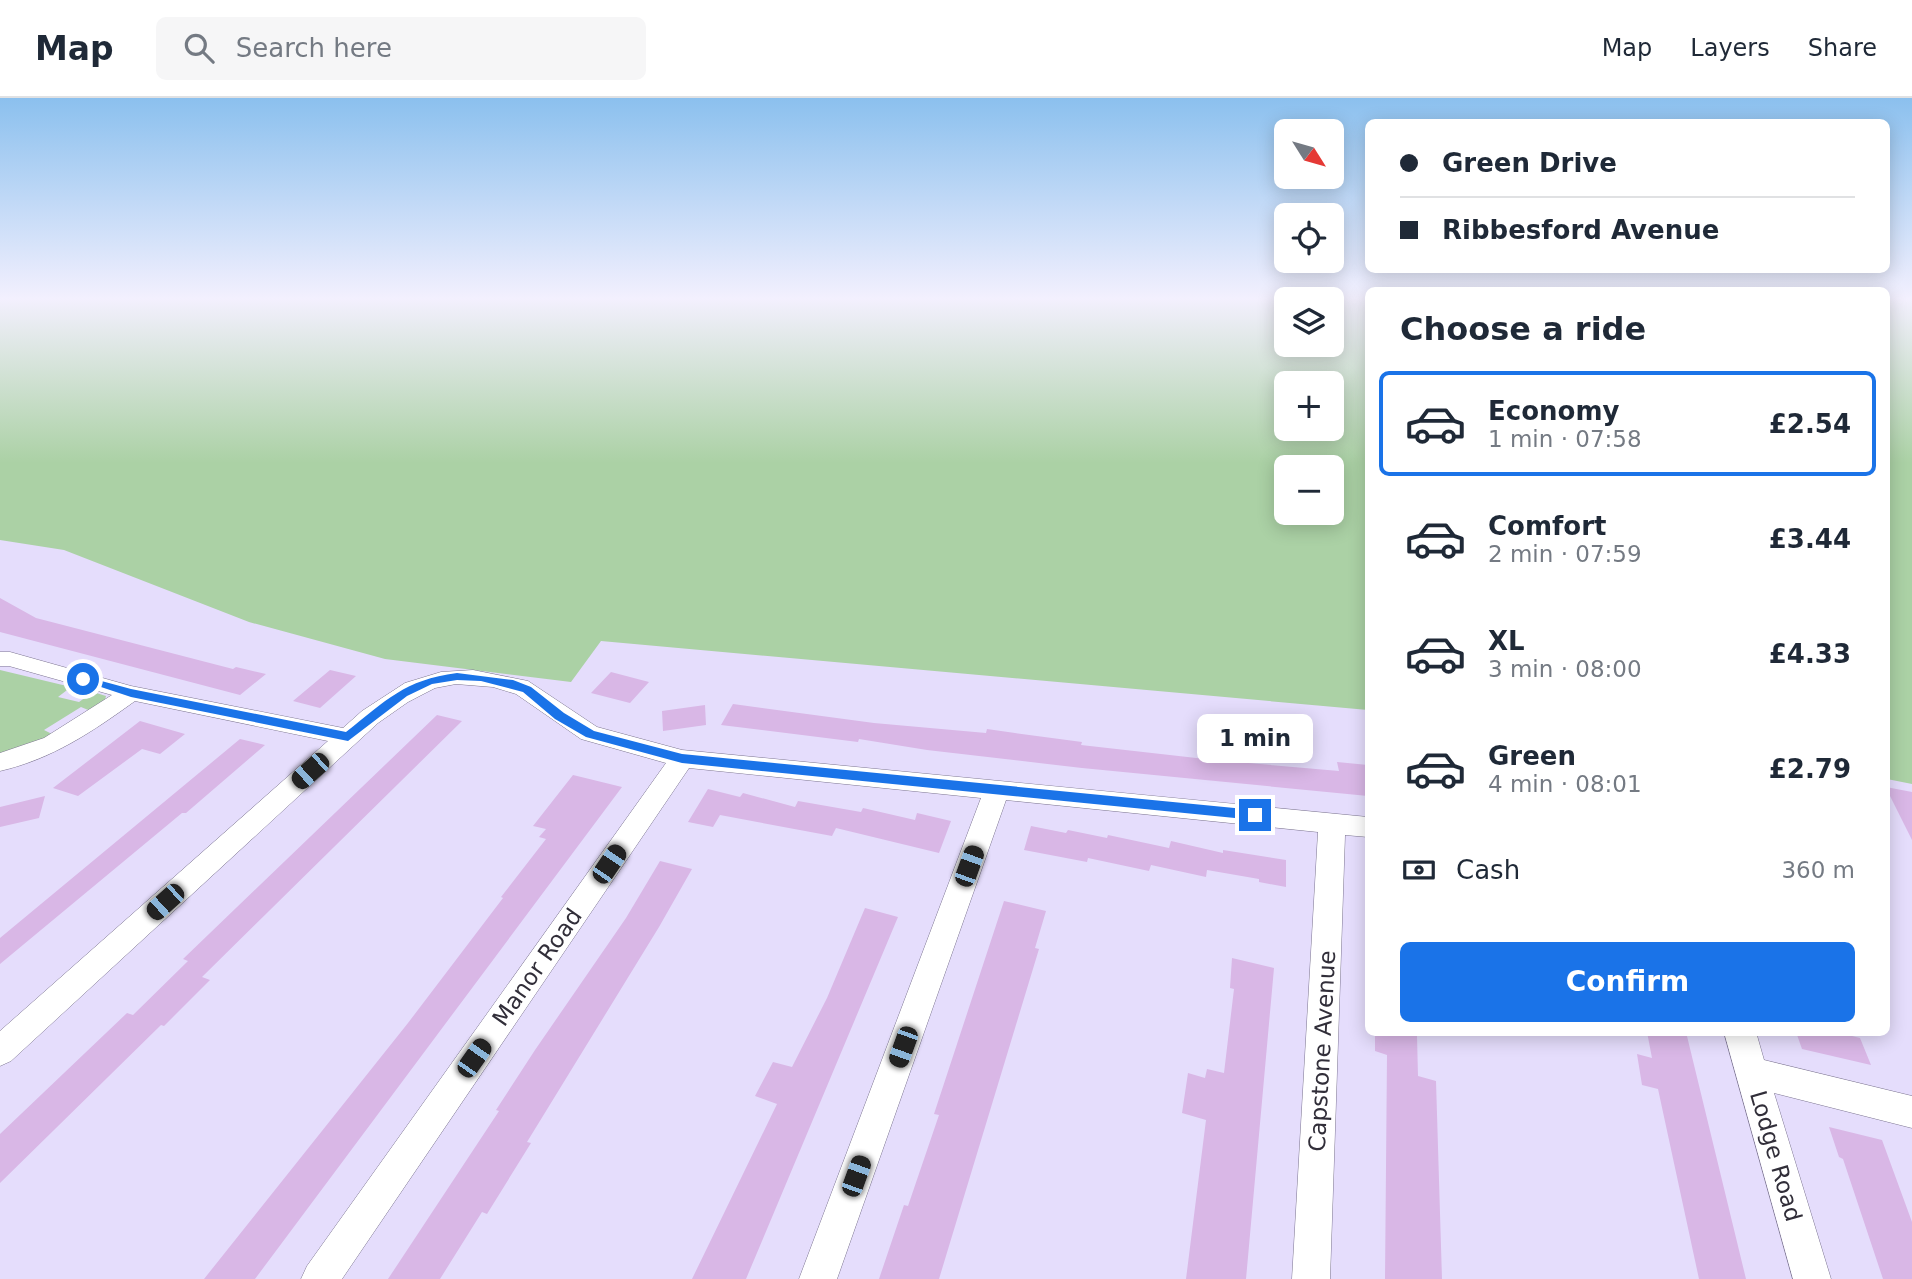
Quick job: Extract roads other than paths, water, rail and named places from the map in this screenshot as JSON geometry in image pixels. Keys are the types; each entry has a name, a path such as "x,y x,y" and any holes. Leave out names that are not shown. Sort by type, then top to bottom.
{"street":[{"path":"0,659 10,659 131,693 348,737"},
{"path":"0,1051 348,737 403,693 430,680 457,676 509,683 527,690 559,716 590,734 682,758 1365,827"},
{"path":"0,762 16,760 61,740 131,693"},
{"name":"Manor Road","path":"320,1279 682,758"},
{"path":"818,1279 997,789"},
{"name":"Capstone Avenue","path":"1311,1279 1332,823"},
{"name":"Lodge Road","path":"1741,1036 1812,1279"},
{"path":"1751,1072 1912,1112"}]}
